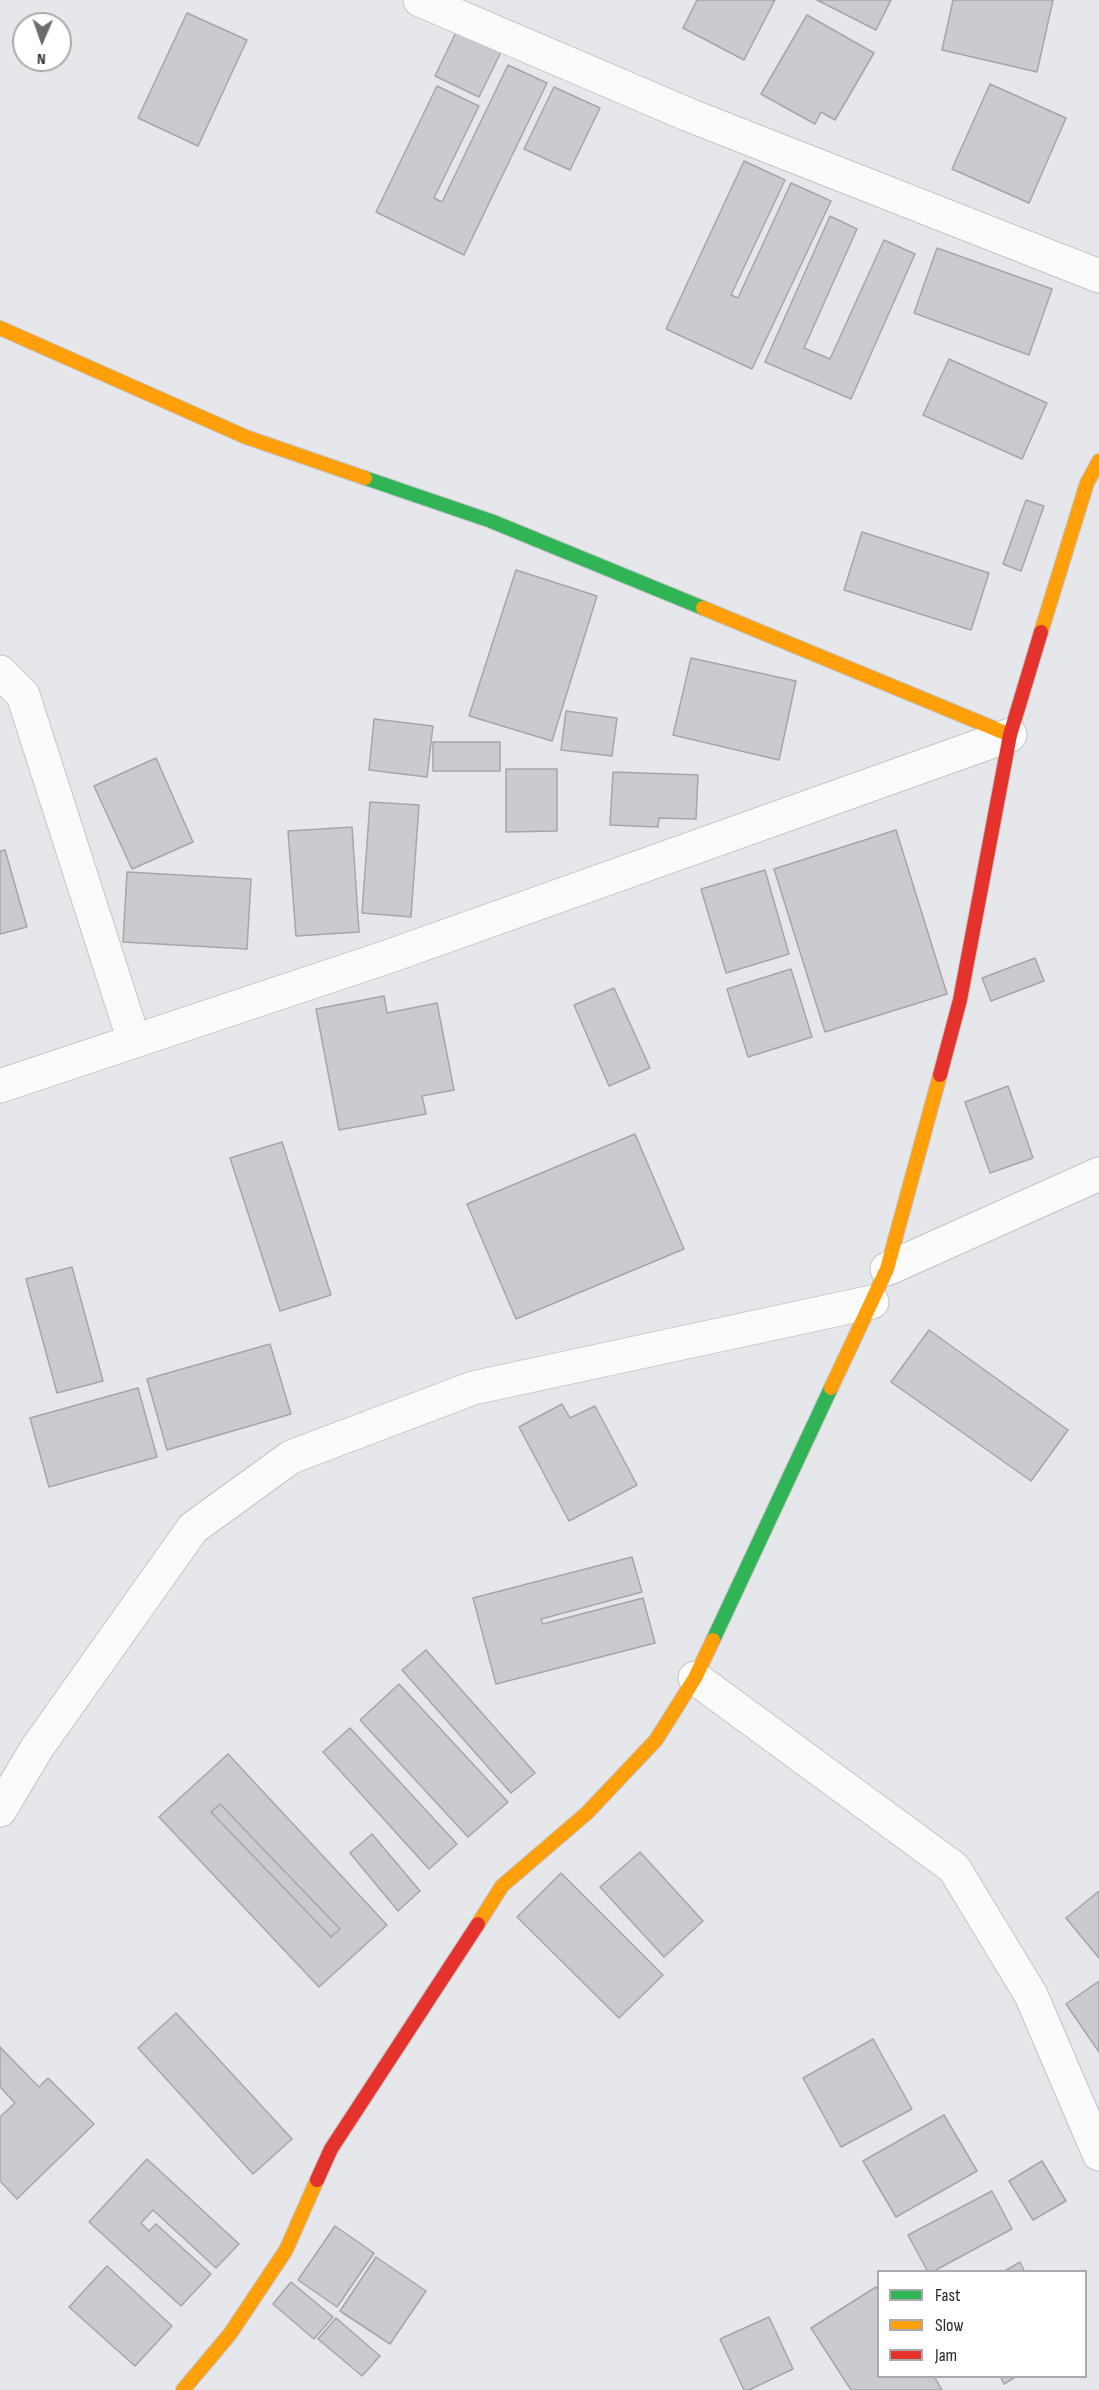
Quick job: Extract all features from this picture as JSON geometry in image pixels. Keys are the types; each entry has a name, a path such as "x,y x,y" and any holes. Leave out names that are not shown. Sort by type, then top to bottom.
{"street":[{"path":"420,0 689,115 1099,276"},
{"path":"0,328 246,437 490,521 1010,735"},
{"path":"183,2390 230,2334 286,2250 331,2149 502,1886 586,1813 657,1740 695,1678 887,1269 960,1000 1010,735 1088,483 1099,460"},
{"path":"0,672 23,695 134,1041"},
{"path":"0,1086 390,956 1010,735"},
{"path":"887,1269 1099,1174"},
{"path":"0,1810 37,1748 193,1528 291,1457 473,1388 872,1302"},
{"path":"695,1678 954,1868 1031,1995 1099,2154"}],"building":[{"path":"697,0 775,0 744,60 683,28"},
{"path":"817,0 891,0 876,30"},
{"path":"953,0 1053,0 1037,72 942,50"},
{"path":"187,13 247,40 198,146 138,118"},
{"path":"807,15 874,53 835,120 821,112 815,124 761,94"},
{"path":"458,28 502,50 479,97 435,76"},
{"path":"508,65 547,83 464,255 376,212 437,86 479,106 434,198 442,202"},
{"path":"990,84 1066,118 1029,203 952,169"},
{"path":"554,87 600,108 570,170 524,149"},
{"path":"744,161 785,180 731,295 738,298 791,183 831,201 752,369 666,329"},
{"path":"830,216 857,229 804,348 830,359 884,240 915,254 851,399 765,362"},
{"path":"937,248 1052,289 1029,355 914,313"},
{"path":"949,359 1047,403 1022,459 923,415"},
{"path":"1026,500 1044,506 1021,571 1003,564"},
{"path":"862,532 989,573 971,630 844,590"},
{"path":"516,570 597,596 552,741 469,716"},
{"path":"691,658 796,681 779,760 673,735"},
{"path":"566,711 617,718 612,756 561,750"},
{"path":"374,719 433,726 427,777 369,770"},
{"path":"433,742 500,742 500,771 433,771"},
{"path":"156,758 193,842 132,869 94,786"},
{"path":"506,769 557,769 557,831 506,832"},
{"path":"613,772 698,775 696,819 659,818 658,827 610,825"},
{"path":"370,802 419,805 411,917 362,913"},
{"path":"352,827 359,932 296,936 288,831"},
{"path":"896,830 947,994 825,1032 774,869"},
{"path":"5,850 27,927 0,934 0,851"},
{"path":"765,870 789,954 726,973 701,889"},
{"path":"127,872 251,879 247,949 123,942"},
{"path":"1035,958 1044,981 991,1001 982,978"},
{"path":"791,969 812,1037 748,1057 727,989"},
{"path":"614,988 650,1068 609,1086 574,1005"},
{"path":"384,996 387,1013 437,1003 454,1090 422,1096 426,1114 339,1130 316,1009"},
{"path":"1008,1086 1033,1158 990,1173 965,1102"},
{"path":"635,1134 684,1249 516,1319 467,1204"},
{"path":"282,1142 331,1295 280,1311 230,1158"},
{"path":"72,1267 103,1381 57,1393 26,1279"},
{"path":"929,1330 1068,1430 1031,1481 891,1382"},
{"path":"270,1344 291,1414 167,1450 147,1379"},
{"path":"138,1388 157,1457 49,1487 30,1418"},
{"path":"562,1404 570,1418 595,1406 637,1485 569,1521 519,1427"},
{"path":"632,1557 642,1592 541,1619 543,1624 643,1598 655,1643 496,1684 473,1598"},
{"path":"426,1650 535,1773 511,1793 402,1670"},
{"path":"399,1684 508,1802 468,1837 360,1720"},
{"path":"350,1728 457,1844 429,1869 323,1752"},
{"path":"228,1754 387,1925 319,1987 159,1817","holes":["220,1804 340,1929 331,1937 211,1812"]},
{"path":"220,1804 340,1929 331,1937 211,1812"},
{"path":"372,1834 420,1891 398,1911 350,1853"},
{"path":"640,1852 703,1921 664,1957 600,1887"},
{"path":"561,1873 663,1975 619,2018 517,1917"},
{"path":"1099,1891 1099,1958 1066,1918"},
{"path":"1099,1981 1099,2052 1066,2004"},
{"path":"176,2013 292,2139 253,2174 138,2048"},
{"path":"873,2039 912,2109 841,2147 803,2078"},
{"path":"0,2047 39,2087 48,2078 94,2124 17,2199 0,2181 0,2117 15,2103 0,2087"},
{"path":"944,2115 977,2171 896,2217 863,2161"},
{"path":"147,2159 239,2244 216,2268 153,2210 141,2223 149,2231 156,2224 211,2274 181,2306 89,2222"},
{"path":"1042,2161 1066,2201 1033,2220 1009,2181"},
{"path":"992,2191 1012,2229 936,2270 927,2270 908,2235"},
{"path":"335,2226 374,2253 337,2307 298,2280"},
{"path":"376,2257 426,2291 390,2344 340,2311"},
{"path":"1020,2262 1024,2270 1006,2270"},
{"path":"107,2266 172,2326 135,2366 69,2307"},
{"path":"291,2282 333,2317 314,2339 273,2304"},
{"path":"876,2287 877,2378 935,2378 942,2390 851,2390 811,2328"},
{"path":"769,2317 793,2369 749,2390 744,2390 720,2339"},
{"path":"336,2318 380,2356 362,2376 318,2339"},
{"path":"1001,2378 1014,2378 1004,2384"}],"traffic: fast":[{"path":"365,478 491,521 703,608"},
{"path":"713,1640 831,1388"}],"traffic: slow":[{"path":"0,328 246,437 365,478"},
{"path":"1041,632 1087,483 1099,461"},
{"path":"703,608 1010,735"},
{"path":"831,1388 887,1269 940,1075"},
{"path":"478,1924 502,1886 587,1813 656,1740 695,1678 713,1640"},
{"path":"183,2390 230,2334 286,2250 317,2180"}],"traffic: jam":[{"path":"940,1075 960,1000 1010,735 1041,632"},
{"path":"317,2180 331,2149 478,1924"}]}
